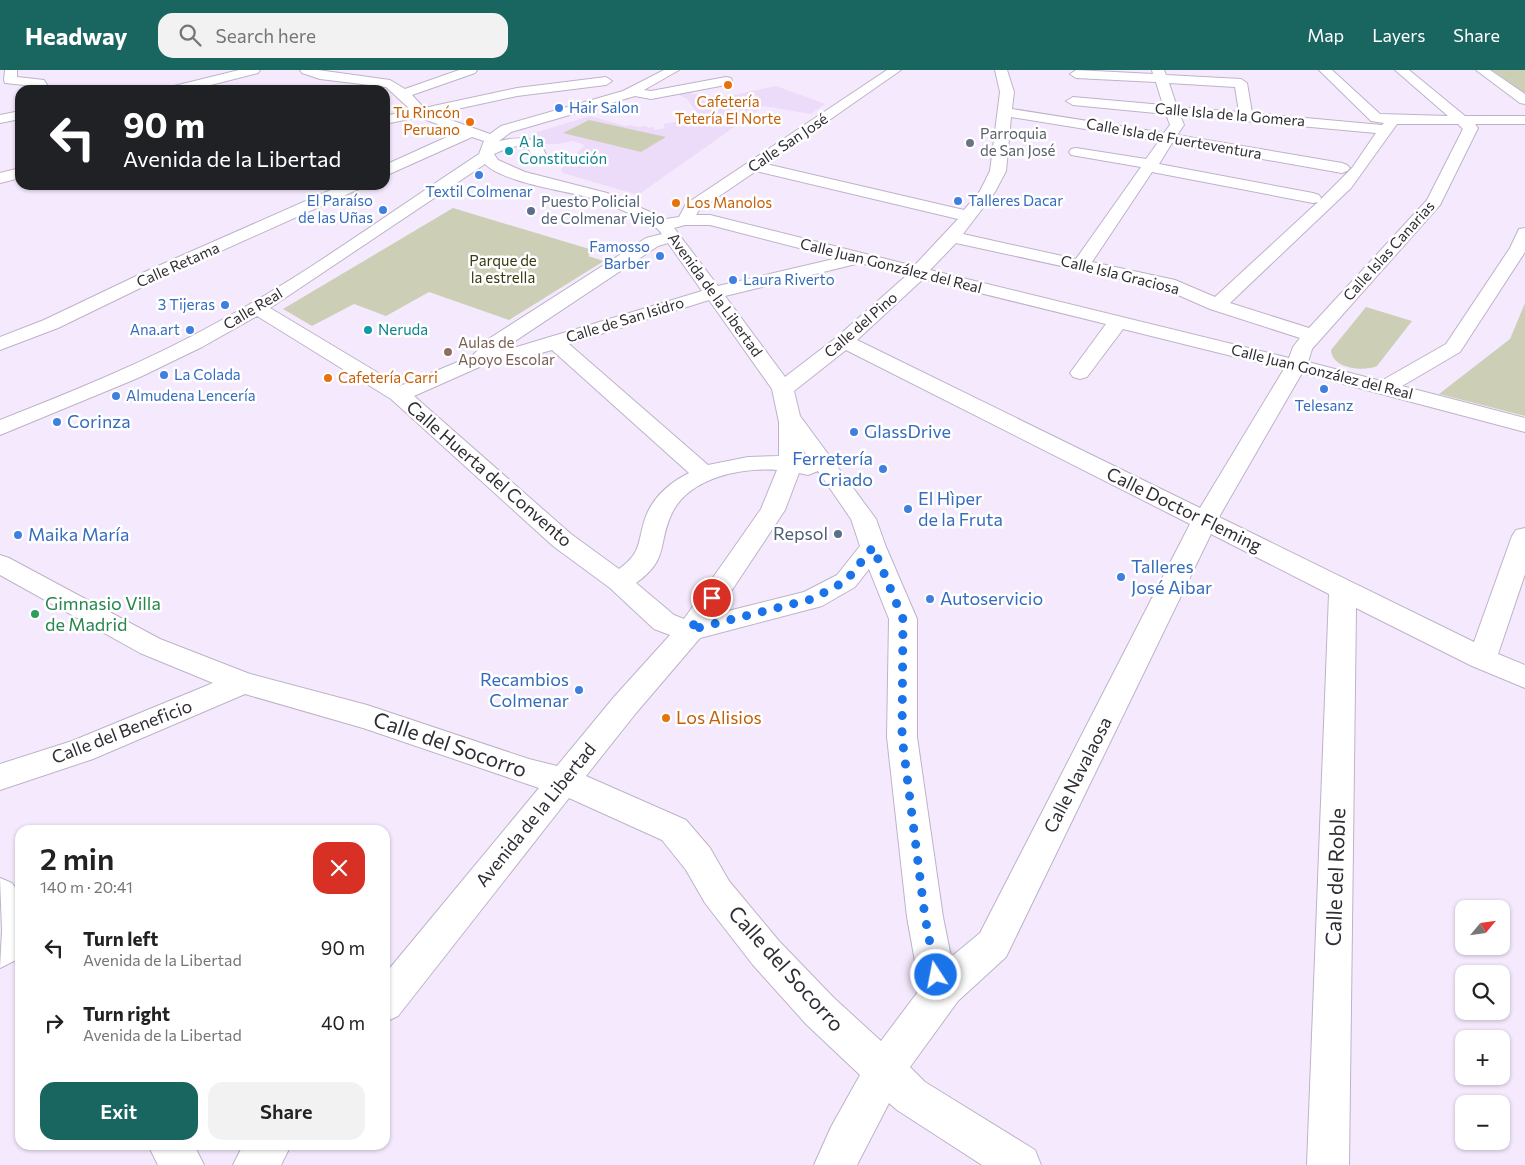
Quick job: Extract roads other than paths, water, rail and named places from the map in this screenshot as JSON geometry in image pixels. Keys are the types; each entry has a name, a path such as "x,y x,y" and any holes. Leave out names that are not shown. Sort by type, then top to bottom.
{"street":[{"path":"11,70 10,80 39,83 40,85"},
{"path":"195,85 254,70"},
{"path":"306,70 320,75 390,84 403,94 420,112"},
{"path":"403,94 471,70"},
{"path":"628,94 673,70"},
{"name":"Calle San José","path":"685,220 692,207 895,70"},
{"name":"Calle del Pino","path":"783,389 844,341 912,281 952,237 987,192 998,171 1005,112 1007,92 1001,70"},
{"path":"1325,70 1382,124"},
{"path":"1401,70 1463,120"},
{"path":"1482,70 1525,100"},
{"path":"1076,74 1105,89 1160,74 1241,83 1246,116"},
{"path":"1081,265 1177,125 1160,74"},
{"path":"390,119 516,92 606,81"},
{"path":"628,94 651,94 726,82"},
{"name":"Calle Isla de la Gomera","path":"1073,100 1105,89 1172,110 1246,116 1382,124 1463,120 1525,120"},
{"name":"Calle Real","path":"0,428 100,389 186,348 257,308 492,153 506,129 628,94"},
{"name":"Avenida de la Libertad","path":"390,997 625,705 690,630 773,510 783,490 791,462 791,419 783,389 668,231 639,210 599,196 553,183 530,179 492,153 471,132 441,122 420,112"},
{"name":"Calle Isla de Fuerteventura","path":"1005,112 1342,168"},
{"path":"0,119 15,116"},
{"name":"Calle Islas Canarias","path":"1296,366 1302,347 1434,202 1471,128 1463,120"},
{"path":"528,123 524,135 528,143 536,148 540,154 539,160 553,183"},
{"path":"1209,301 1215,288 1313,198 1382,124"},
{"path":"1209,301 1346,185 1358,171 1382,124"},
{"path":"390,169 471,132"},
{"path":"492,153 506,143 528,143"},
{"path":"1076,152 1313,198"},
{"path":"492,153 525,167 539,160"},
{"path":"754,166 968,216"},
{"path":"0,178 15,174"},
{"name":"Calle Retama","path":"0,344 51,324 155,274 344,190"},
{"name":"Calle Juan González del Real","path":"480,360 497,342 685,220 710,220 1386,387 1525,425"},
{"path":"1386,387 1453,348 1519,248 1525,233"},
{"name":"Calle Isla Graciosa","path":"952,237 1168,284 1209,301 1312,336"},
{"name":"Calle de San Isidro","path":"480,360 513,355 714,293 859,258"},
{"name":"Calle Huerta del Convento","path":"257,308 399,394 562,540 619,582 664,622 690,630"},
{"path":"1080,373 1118,322"},
{"name":"Calle Doctor Fleming","path":"844,341 1482,659 1525,677"},
{"path":"555,342 704,474"},
{"path":"399,394 480,360"},
{"name":"Calle Navalaosa","path":"835,1165 847,1137 884,1070 940,994 992,945 1205,520 1296,366"},
{"name":"Avenida de la Libertad","path":"791,419 810,440 839,486 863,514 871,533 873,547 903,619 902,737 925,917 940,994"},
{"path":"619,582 645,562 660,511 674,492 704,474 731,467 761,462 791,462"},
{"name":"Avenida de la Libertad","path":"791,462 811,468 839,486"},
{"path":"1482,659 1525,536"},
{"path":"690,630 812,599 846,581 873,547"},
{"name":"Calle del Socorro","path":"0,564 150,646 243,684 367,717 529,772 564,781 674,830 698,859 717,892 766,953 820,1011 911,1096 1020,1165"},
{"name":"Calle del Roble","path":"1328,1165 1344,589"},
{"name":"Calle del Beneficio","path":"0,777 82,750 243,684"},
{"path":"0,894 15,920"},
{"path":"0,951 15,941"},
{"path":"172,1150 183,1165"},
{"path":"254,1165 266,1150"}],"place":[{"name":"Cafetería Tetería El Norte","path":"728,85"},
{"name":"Hair Salon","path":"559,108"},
{"name":"Tu Rincón Peruano","path":"470,122"},
{"name":"Parroquia de San José","path":"970,143"},
{"name":"A la Constitución","path":"509,151"},
{"name":"Textil Colmenar","path":"479,175"},
{"name":"Talleres Dacar","path":"958,201"},
{"name":"Los Manolos","path":"676,203"},
{"name":"El Paraíso de las Uñas","path":"383,210"},
{"name":"Puesto Policial de Colmenar Viejo","path":"531,211"},
{"name":"Famosso Barber","path":"660,256"},
{"name":"Laura Riverto","path":"733,280"},
{"name":"3 Tijeras","path":"225,305"},
{"name":"Ana.art","path":"190,330"},
{"name":"Neruda","path":"368,330"},
{"name":"Aulas de Apoyo Escolar","path":"448,352"},
{"name":"La Colada","path":"164,375"},
{"name":"Cafetería Carri","path":"328,378"},
{"name":"Telesanz","path":"1324,389"},
{"name":"Almudena Lencería","path":"116,396"},
{"name":"Corinza","path":"57,422"},
{"name":"GlassDrive","path":"854,432"},
{"name":"Ferretería Criado","path":"883,469"},
{"name":"El Hìper de la Fruta","path":"908,509"},
{"name":"Repsol","path":"838,534"},
{"name":"Maika María","path":"18,535"},
{"name":"Talleres José Aibar","path":"1121,577"},
{"name":"Autoservicio","path":"930,599"},
{"name":"Gimnasio Villa de Madrid","path":"35,614"},
{"name":"Recambios Colmenar","path":"579,690"},
{"name":"Los Alisios","path":"666,718"}],"park label":[{"name":"Parque de la estrella","path":"503,270"}]}
